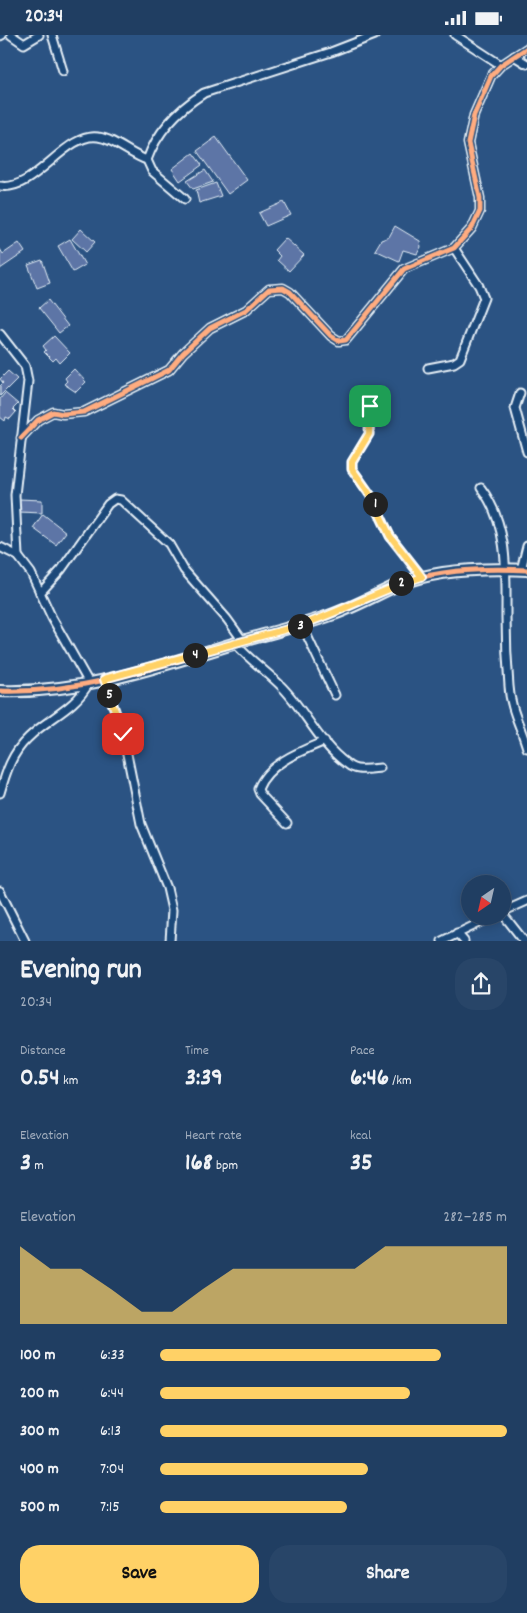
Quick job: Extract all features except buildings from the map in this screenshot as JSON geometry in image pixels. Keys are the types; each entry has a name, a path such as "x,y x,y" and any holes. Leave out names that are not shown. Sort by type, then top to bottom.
{"street":[{"path":"11,35 24,44 39,35"},
{"path":"52,35 63,71"},
{"path":"147,161 150,151 167,125 187,105 204,93 331,53 375,35"},
{"path":"455,35 501,65"},
{"path":"21,437 38,420 53,412 63,414 84,412 169,370 183,353 210,328 246,310 269,289 274,287 283,288 290,292 330,336 339,341 346,341 404,269 454,248 472,228 480,211 480,198 468,143 480,99 491,76 501,65 527,48"},
{"path":"514,56 527,64"},
{"path":"0,186 6,187 19,183 85,138 103,138 147,161 152,171 185,199"},
{"path":"428,368 454,363 460,359 484,302 479,286 454,248"},
{"path":"0,334 24,366 28,381 15,495 18,556"},
{"path":"520,393 515,408 527,452"},
{"path":"370,406 369,434 352,462 352,469 371,496 390,536 422,577"},
{"path":"481,488 491,502 498,517 507,570 506,618 509,688 514,712 527,748"},
{"path":"40,593 61,570 108,504 115,499 121,500 169,544 184,570 227,619 239,642 283,688 325,741 348,765 358,770 380,768"},
{"path":"0,691 44,691 89,683 166,664 302,625 334,614 400,584 422,577 467,571 524,570 527,546"},
{"path":"0,547 18,556 31,573 89,683"},
{"path":"302,625 335,695"},
{"path":"104,679 123,734 141,824 166,888 172,910 170,941"},
{"path":"0,793 7,769 14,755 28,738 73,705 89,683"},
{"path":"287,823 260,794 258,789 261,782 276,766 300,752 325,741"},
{"path":"0,891 25,941"},
{"path":"511,909 527,901"},
{"path":"511,924 524,941"},
{"path":"442,941 475,925"},
{"path":"458,933 464,941"}],"cycle path":[{"path":"21,438 38,420 53,412 63,414 84,412 169,370 183,353 210,328 246,310 269,289 283,288 290,292 331,336 339,341 346,340 404,269 454,248 472,228 480,211 480,198 468,143 474,115 491,76 501,65 527,48"},
{"path":"0,691 60,688 120,677 319,619 349,608 400,584 430,575 446,572 496,569 527,570"}],"route":[{"path":"123,734 104,679 166,664 302,625 334,614 400,584 422,577 390,536 371,496 355,476 352,469 352,462 369,434 370,406"}]}
